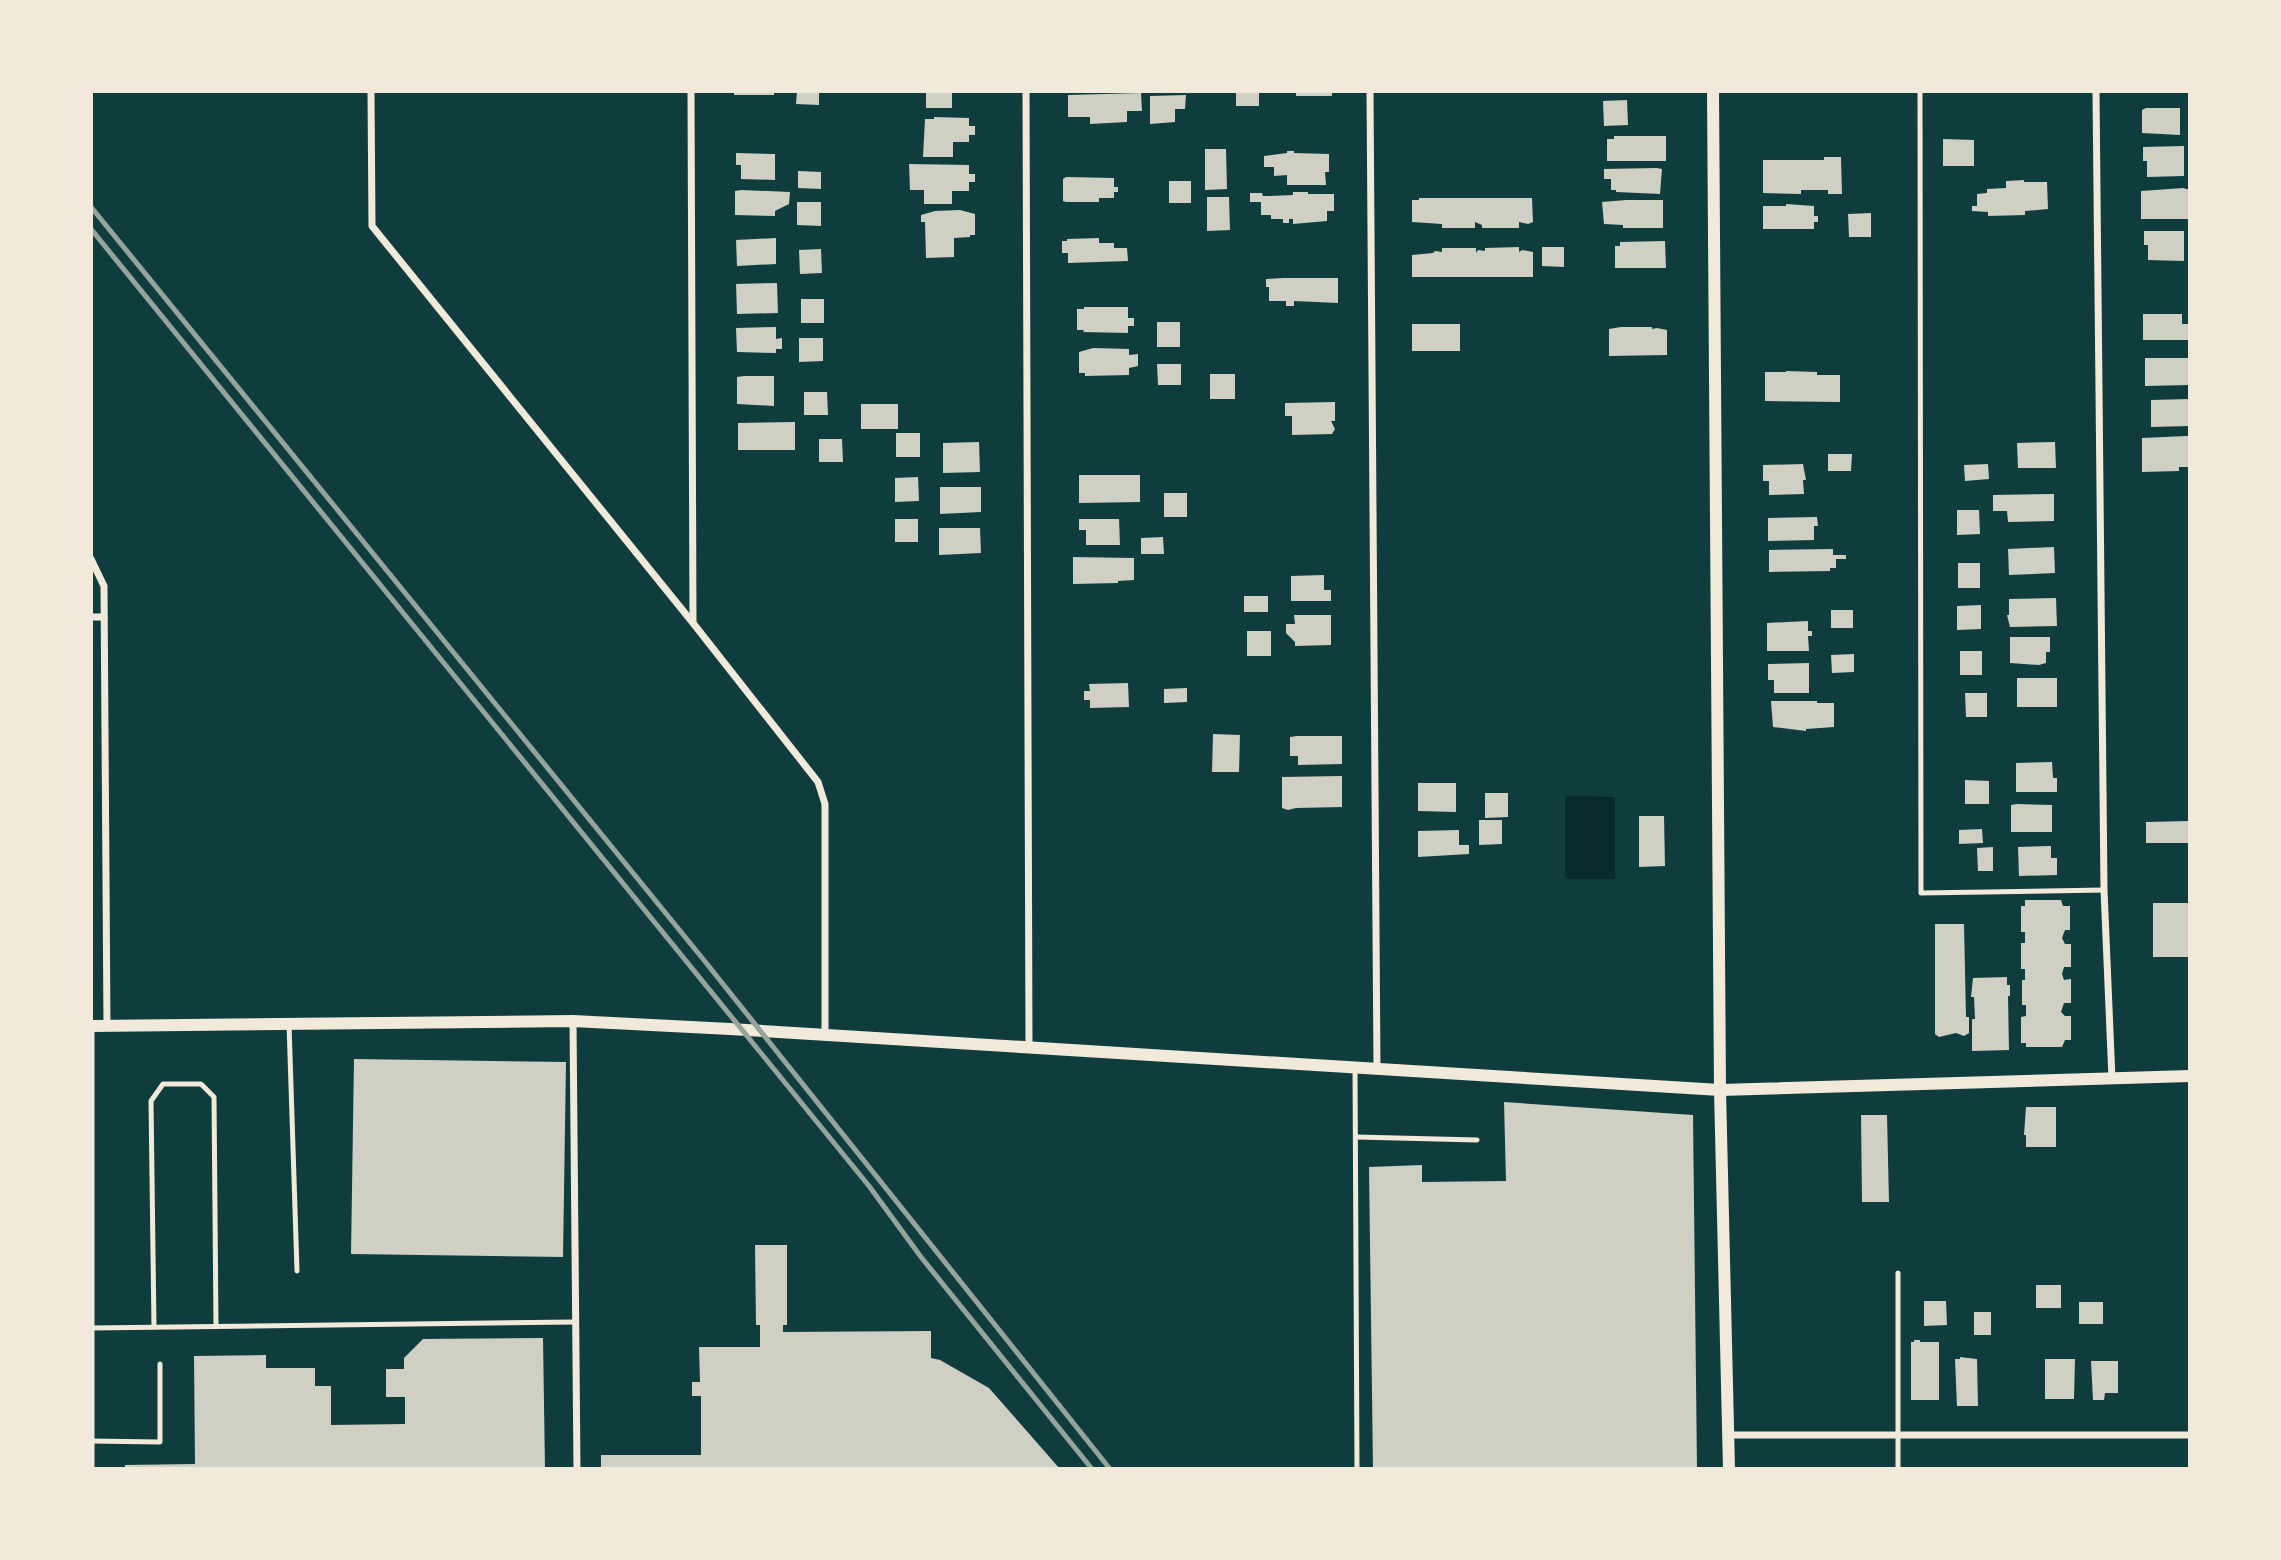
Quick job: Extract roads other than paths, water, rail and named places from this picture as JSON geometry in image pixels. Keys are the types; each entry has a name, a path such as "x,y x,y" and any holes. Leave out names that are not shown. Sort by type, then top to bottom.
{"street":[{"path":"371,91 372,226 818,782 825,804 825,1035"},
{"path":"691,91 693,623"},
{"path":"1026,91 1029,1047"},
{"path":"1370,91 1377,1068"},
{"path":"1713,91 1720,1090 1728,1469"},
{"path":"2096,91 2104,890 2112,1079"},
{"path":"91,559 104,586 107,1026"},
{"path":"91,617 104,617"},
{"path":"573,1021 577,1469"},
{"path":"91,1469 91,1026 573,1021 1720,1090 2190,1076"},
{"path":"1728,1435 2190,1435"}],"lane":[{"path":"1920,91 1921,894 2104,890"},
{"path":"289,1024 297,1271"},
{"path":"1355,1067 1357,1469"},
{"path":"154,1327 151,1101 163,1084 201,1084 214,1097 216,1326"},
{"path":"1356,1137 1477,1140"},
{"path":"1898,1273 1899,1469"},
{"path":"91,1328 575,1322"},
{"path":"91,1441 160,1442 160,1364"}],"water":[{"path":"1565,796 1615,797 1615,879 1565,879"}],"railway":[{"path":"91,207 703,959 1110,1469"},
{"path":"91,229 869,1186 921,1257 1092,1469"}]}
